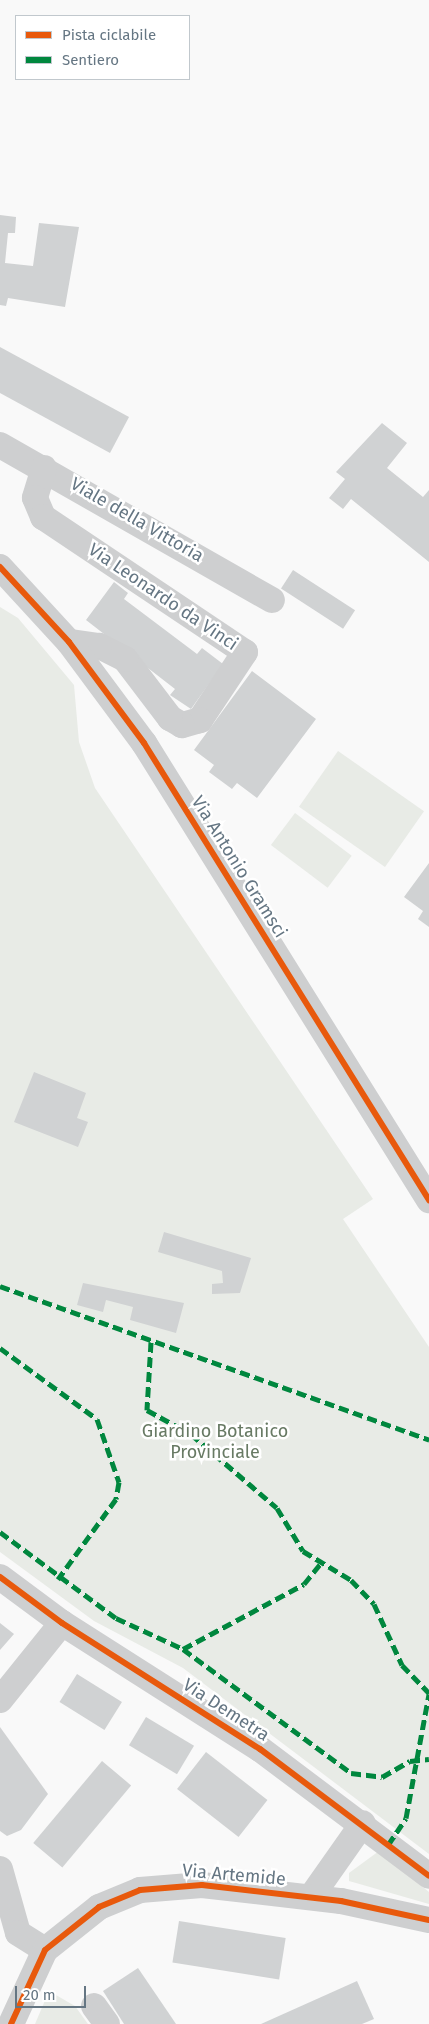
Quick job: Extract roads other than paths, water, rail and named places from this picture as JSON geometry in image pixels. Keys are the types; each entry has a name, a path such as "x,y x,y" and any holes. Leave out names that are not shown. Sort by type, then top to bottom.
{"street":[{"name":"Viale della Vittoria","path":"0,445 44,468 272,600"},
{"name":"Via Leonardo da Vinci","path":"44,468 35,498 43,517 245,652 200,720 182,725 170,718 125,659 99,646 69,642"},
{"name":"Via Antonio Gramsci","path":"0,567 69,642 144,743 429,1200"},
{"name":"Via Demetra","path":"0,1577 62,1623 260,1749 363,1823 429,1876"},
{"path":"0,1700 62,1623"},
{"path":"310,1897 363,1823"},
{"path":"0,1870 18,1933 45,1950"},
{"name":"Via Artemide","path":"11,2024 45,1950 109,1900 153,1887 202,1885 310,1897 429,1920"}],"park label":[{"name":"Giardino Botanico Provinciale","path":"215,1442"}]}
